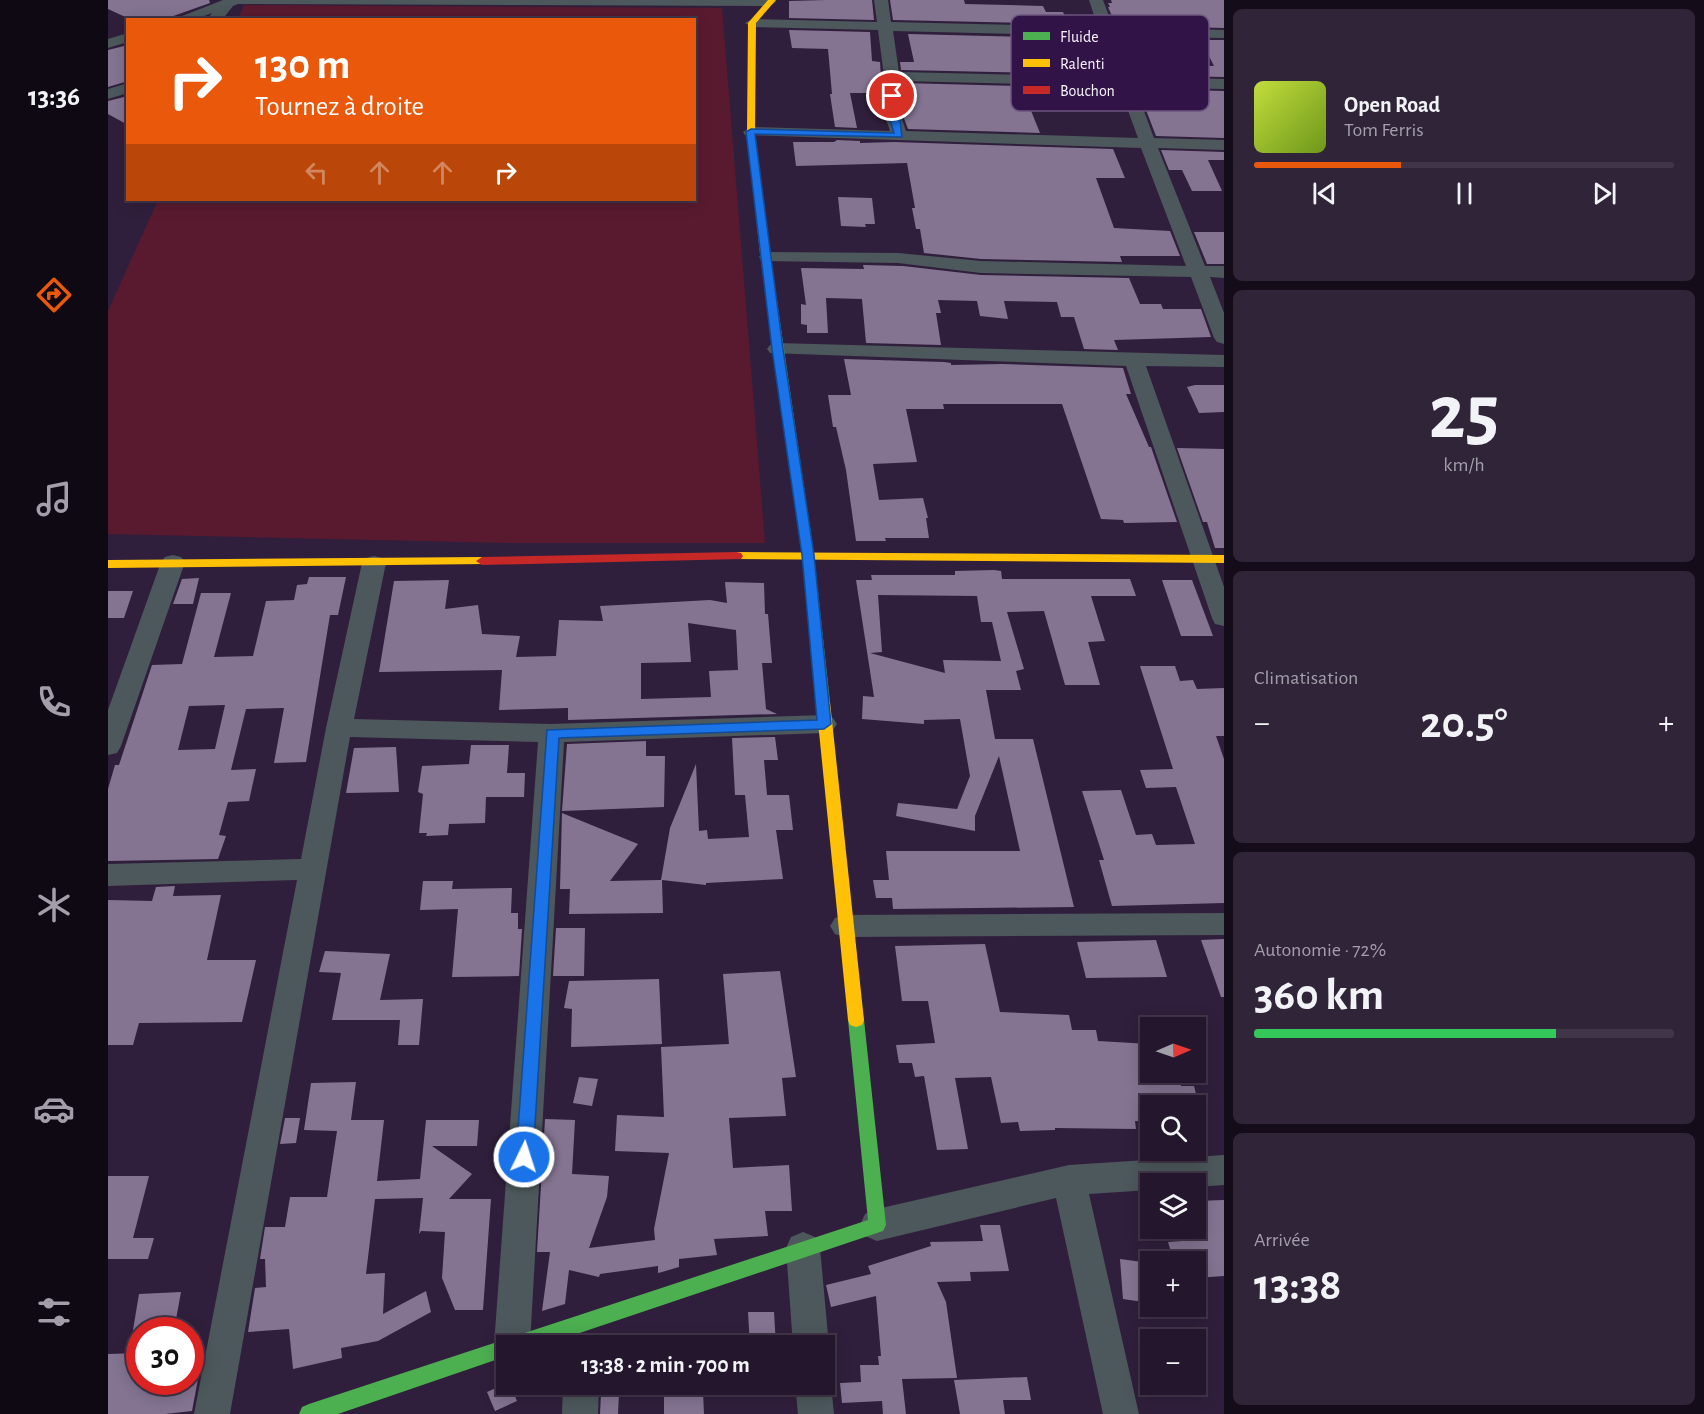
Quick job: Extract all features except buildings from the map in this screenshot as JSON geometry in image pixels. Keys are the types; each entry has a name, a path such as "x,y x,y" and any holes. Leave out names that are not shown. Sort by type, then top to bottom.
{"street":[{"path":"185,18 236,0 770,1"},
{"path":"881,0 883,27 892,76 893,116 899,135"},
{"path":"1096,0 1102,15"},
{"path":"770,1 752,23 751,132 768,257 777,349 808,555 844,926 877,1225"},
{"path":"216,18 228,3"},
{"path":"752,23 1011,30"},
{"path":"1209,34 1224,34"},
{"path":"108,44 126,38"},
{"path":"892,76 1011,79"},
{"path":"1209,84 1224,84"},
{"path":"108,94 126,89"},
{"path":"1137,111 1224,338"},
{"path":"751,132 1224,145"},
{"path":"768,257 898,258 981,267 1224,272"},
{"path":"777,349 1224,361"},
{"path":"1134,360 1224,618"},
{"path":"108,564 374,563 808,555 1224,559"},
{"path":"108,746 116,702 173,562"},
{"path":"212,1414 339,728 374,563"},
{"path":"339,728 552,734 824,724"},
{"path":"513,1335 552,734"},
{"path":"108,875 314,869"},
{"path":"844,926 1224,924"},
{"path":"582,1334 803,1248 877,1225 1069,1180 1224,1170"},
{"path":"1069,1180 1121,1414"},
{"path":"803,1248 810,1335"},
{"path":"309,1414 496,1351"},
{"path":"580,1414 581,1395"},
{"path":"814,1395 816,1414"}],"shaded area":[{"path":"244,5 722,8 765,543 513,543 108,534 108,311 158,201 696,201 696,18 238,18"}],"traffic: fast":[{"path":"765,253 808,555 823,702"},
{"path":"545,1335 877,1225 856,1020"},
{"path":"309,1414 496,1351"}],"traffic: slow":[{"path":"765,253 751,132 752,23 772,0"},
{"path":"737,556 1224,559"},
{"path":"108,564 482,561"},
{"path":"823,702 856,1020"}],"traffic: jam":[{"path":"482,561 737,556"}],"route":[{"path":"524,1157 552,734 824,724 808,555 777,349 768,257 751,132 899,135 893,116 892,96"}]}
